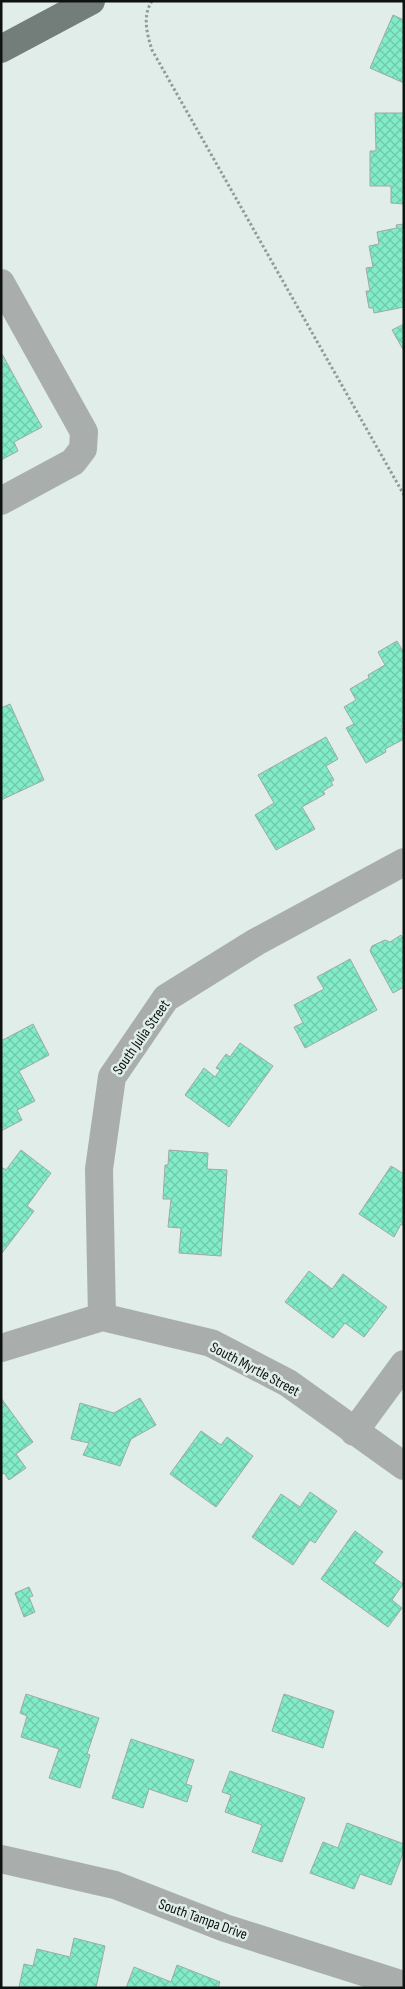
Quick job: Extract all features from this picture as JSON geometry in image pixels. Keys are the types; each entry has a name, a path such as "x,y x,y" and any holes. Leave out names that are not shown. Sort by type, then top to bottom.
{"main road":[{"path":"1,50 91,1"}],"street":[{"path":"1,283 84,432 83,449 73,462 1,501"},
{"name":"South Julia Street","path":"102,1317 99,1169 112,1077 166,998 256,942 404,862"},
{"path":"1,1348 102,1317"},
{"name":"South Myrtle Street","path":"102,1317 211,1343 288,1383 404,1466"},
{"path":"354,1432 404,1364"},
{"name":"South Tampa Drive","path":"1,1859 115,1885 224,1928 404,1985"}],"path":[{"path":"152,1 147,9 146,33 152,50 404,495"}],"building":[{"path":"393,15 404,20 404,83 370,68"},
{"path":"375,113 404,113 404,204 391,203 391,186 370,186 370,151 376,151"},
{"path":"404,224 404,307 374,313 373,308 369,308 366,291 370,291 366,268 373,267 369,246 379,244 377,232 397,228 396,225"},
{"path":"404,324 404,351 392,330"},
{"path":"2,354 42,427 14,442 18,451 1,460"},
{"path":"397,641 404,653 404,724 401,726 404,731 404,739 385,749 386,752 366,763 346,728 354,724 344,707 356,700 350,689 369,678 368,675 385,665 378,652"},
{"path":"10,704 44,780 1,800 1,708"},
{"path":"326,737 338,759 326,766 334,780 331,782 333,785 323,791 325,794 302,807 315,829 276,850 255,815 274,803 258,775"},
{"path":"401,935 404,940 404,987 393,993 370,951 372,946 385,940 390,942"},
{"path":"350,959 377,1010 305,1048 294,1027 303,1023 294,1005 324,989 317,977"},
{"path":"33,1024 49,1055 19,1071 35,1101 17,1110 22,1120 1,1131 1,1041"},
{"path":"240,1043 273,1066 229,1127 185,1095 204,1068 215,1077 220,1070 216,1068 226,1054 230,1057"},
{"path":"21,1150 51,1173 27,1206 34,1211 2,1253 1,1167 6,1170"},
{"path":"169,1150 208,1153 207,1169 227,1170 221,1256 179,1253 181,1228 168,1227 171,1199 163,1199 165,1165 168,1165"},
{"path":"391,1166 404,1174 404,1226 401,1224 394,1237 359,1214"},
{"path":"309,1271 332,1289 343,1274 387,1307 364,1337 345,1323 333,1338 285,1302"},
{"path":"1,1398 33,1442 16,1454 26,1468 9,1480 4,1473 1,1475"},
{"path":"140,1398 156,1425 131,1439 120,1466 83,1455 89,1443 71,1439 80,1403 114,1413"},
{"path":"201,1431 221,1445 227,1437 253,1456 216,1507 170,1474"},
{"path":"310,1492 337,1511 315,1543 310,1540 293,1565 252,1537 281,1494 300,1507"},
{"path":"355,1531 383,1552 374,1563 403,1584 392,1600 402,1608 388,1627 321,1579"},
{"path":"29,1587 33,1596 29,1597 35,1612 24,1617 15,1593"},
{"path":"26,1694 99,1718 87,1754 90,1755 80,1788 49,1778 59,1749 21,1737 27,1716 20,1713"},
{"path":"284,1694 334,1711 323,1748 272,1731"},
{"path":"131,1739 194,1760 186,1784 192,1786 187,1802 149,1789 143,1808 112,1798"},
{"path":"230,1771 305,1798 282,1862 252,1852 262,1825 225,1812 231,1795 222,1792"},
{"path":"347,1823 404,1844 404,1851 391,1885 360,1874 354,1889 310,1873 323,1842 338,1848"},
{"path":"74,1938 105,1946 96,1988 19,1987 24,1964 33,1966 37,1949 70,1957"},
{"path":"177,1965 220,1982 218,1988 126,1988 134,1967 171,1982"}]}
